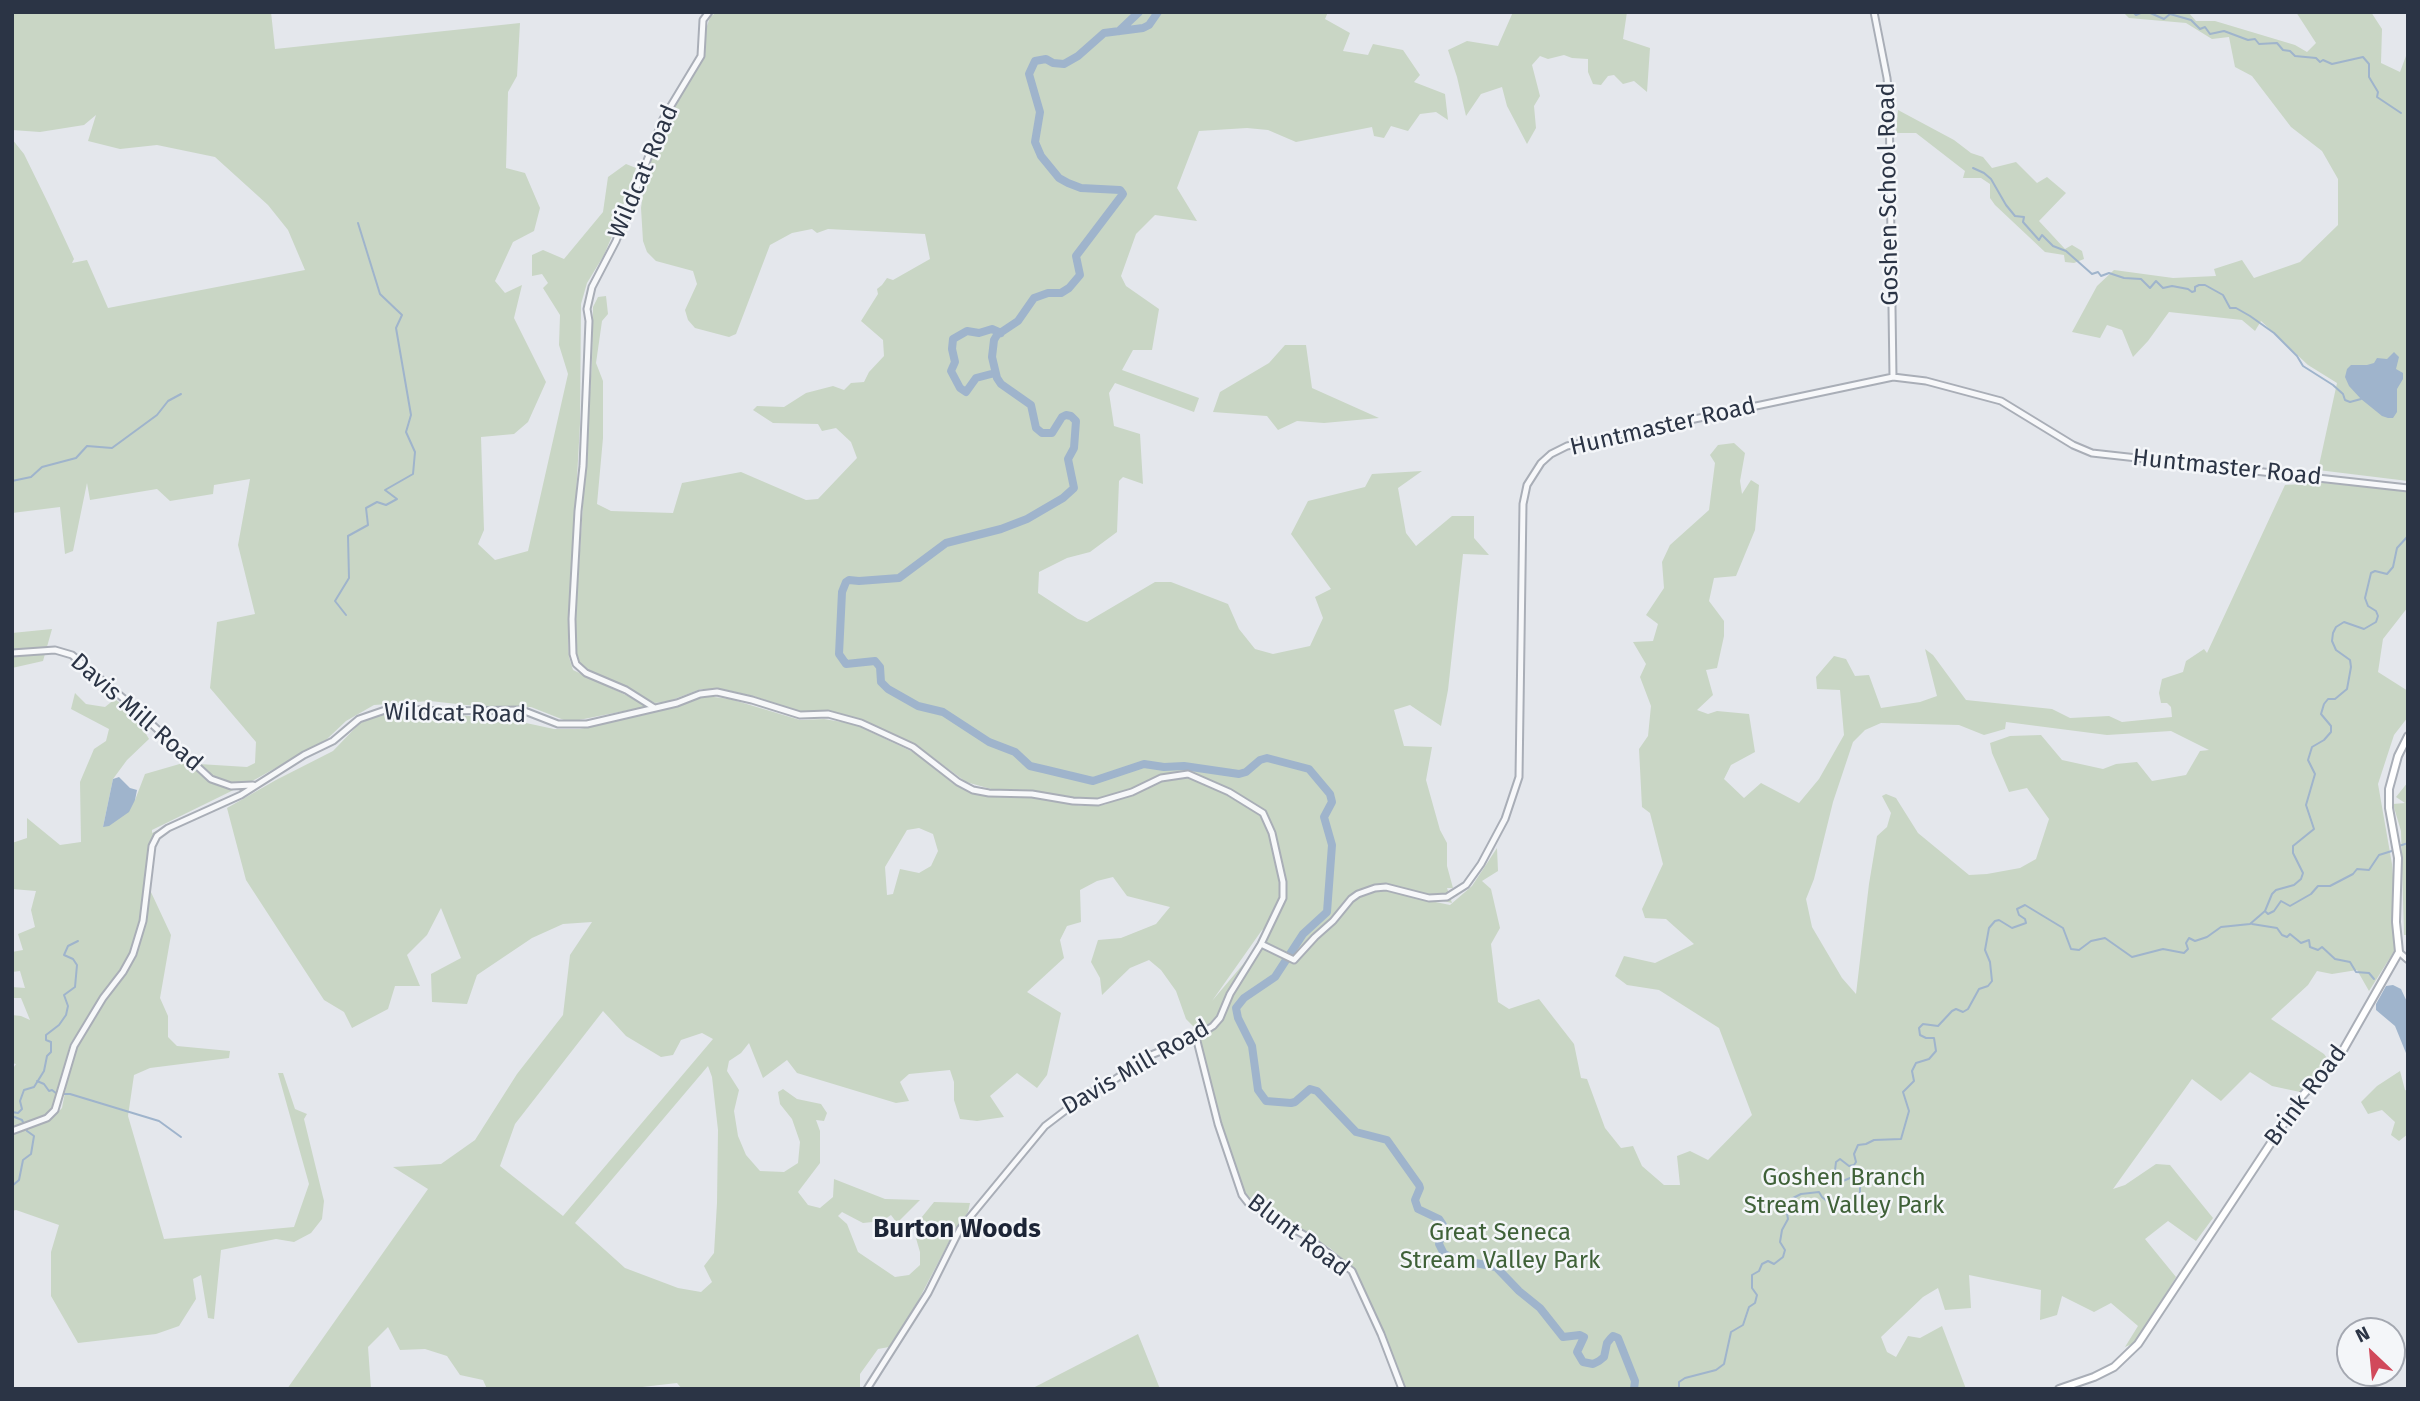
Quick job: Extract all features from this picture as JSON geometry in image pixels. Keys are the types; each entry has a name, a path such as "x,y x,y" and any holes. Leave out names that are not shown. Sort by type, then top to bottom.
{"main road":[{"path":"2399,952 2396,922 2398,858 2389,808 2389,789 2398,756 2408,736"},
{"name":"Brink Road","path":"2059,1389 2115,1367 2138,1345 2302,1097 2342,1052 2399,952"}],"street":[{"name":"Wildcat Road","path":"653,707 626,690 586,673 576,664 573,654 572,619 583,466 589,321 587,309 592,288 616,241 663,119 701,56 703,20 709,12"},
{"name":"Goshen School Road","path":"1874,12 1888,78 1893,377"},
{"name":"Huntmaster Road","path":"1261,944 1287,957 1297,958 1350,899 1361,892 1386,887 1435,898 1447,897 1458,892 1471,880 1505,818 1518,784 1520,770 1523,504 1527,485 1541,463 1567,446 1893,377 1926,381 2001,401 2073,445 2092,453 2408,488"},
{"name":"Davis Mill Road","path":"12,653 55,650 72,655 211,779 231,786 256,785"},
{"name":"Davis Mill Road","path":"653,707 717,692 800,715 828,714 861,723 913,747 958,782 973,790 989,793 1032,794 1073,802 1098,802 1132,792 1161,778 1178,774 1197,777 1229,792 1263,813 1270,825 1283,882 1283,898 1261,944 1230,994 1220,1018 1196,1037 1151,1055 1111,1082 1071,1104 1045,1126 960,1229 928,1293 867,1389"},
{"name":"Wildcat Road","path":"12,1131 47,1118 55,1110 74,1046 133,954 143,921 152,846 157,836 168,828 241,795 304,755 333,741 359,719 391,708 441,711 522,710 558,724 569,724 597,722 653,707"},
{"path":"2399,952 2408,960"},
{"name":"Blunt Road","path":"1196,1037 1218,1124 1242,1195 1248,1204 1306,1236 1352,1271 1381,1334 1402,1389"}],"green space":[{"path":"12,12 271,12 275,49 520,23 517,76 508,92 506,168 525,173 540,208 534,231 513,242 495,281 505,293 522,285 514,318 546,382 528,422 514,434 481,437 484,530 478,544 495,560 528,551 568,374 559,345 560,315 543,288 548,283 542,274 532,276 532,255 543,250 564,259 603,212 608,177 626,164 636,168 615,229 604,255 587,283 581,304 580,424 568,640 573,670 649,706 569,722 531,707 475,706 430,701 374,705 346,721 327,739 256,779 152,830 152,833 158,830 151,839 141,920 130,954 70,1044 56,1103 45,1115 12,1128 12,1070 16,1064 12,1063 12,1015 30,1020 21,998 12,998 12,987 25,988 20,971 12,972 12,952 23,950 18,934 35,927 31,910 36,891 12,889 12,843 27,838 27,818 60,845 81,842 80,782 94,749 106,741 109,729 71,709 75,693 86,704 105,707 115,699 134,714 149,739 127,760 113,779 103,827 135,800 145,774 183,763 247,767 255,763 256,742 210,688 217,622 255,614 238,545 250,479 214,485 213,494 170,501 157,489 90,500 87,483 73,551 65,554 60,507 12,513 12,139 24,154 49,205 74,259 72,263 87,260 108,308 305,270 288,230 268,205 215,157 157,145 120,149 88,141 96,115 84,125 40,132 12,130"},
{"path":"717,12 1328,12 1325,19 1350,33 1343,51 1368,55 1373,44 1403,50 1420,75 1414,82 1445,94 1448,120 1436,112 1420,114 1408,131 1391,126 1384,138 1374,136 1372,127 1296,142 1268,130 1247,128 1199,131 1177,188 1197,221 1155,215 1136,234 1121,276 1126,286 1159,309 1152,350 1133,350 1122,370 1199,398 1194,412 1115,383 1109,393 1114,426 1140,434 1143,484 1123,477 1119,481 1117,532 1090,552 1067,558 1039,572 1038,593 1087,622 1155,582 1171,582 1228,604 1239,629 1255,649 1273,654 1310,646 1323,618 1315,597 1331,589 1291,534 1308,501 1365,487 1372,474 1422,471 1398,488 1406,533 1416,546 1452,516 1474,516 1474,538 1489,555 1463,554 1448,690 1441,726 1410,705 1394,710 1404,746 1432,747 1426,780 1440,830 1447,843 1447,866 1453,888 1447,888 1452,903 1422,896 1421,899 1450,905 1472,886 1497,848 1498,871 1482,881 1491,889 1500,928 1491,944 1498,1002 1509,1009 1539,999 1574,1044 1581,1078 1587,1079 1605,1128 1621,1148 1633,1146 1642,1166 1664,1185 1680,1185 1677,1156 1690,1151 1708,1160 1752,1115 1719,1028 1659,990 1627,985 1615,976 1624,956 1655,963 1694,944 1666,919 1645,918 1642,909 1663,864 1650,813 1642,807 1639,749 1648,736 1651,706 1640,677 1646,664 1633,642 1653,641 1658,624 1646,615 1664,588 1662,562 1670,545 1709,510 1715,463 1710,455 1718,445 1734,443 1745,453 1740,481 1742,494 1751,480 1759,485 1755,530 1736,576 1714,578 1709,601 1724,621 1724,636 1717,668 1706,670 1713,695 1697,710 1708,714 1717,711 1749,714 1755,752 1731,765 1724,779 1744,798 1761,783 1799,803 1819,779 1844,735 1840,690 1817,689 1816,677 1834,656 1846,659 1855,676 1869,675 1881,708 1920,702 1937,696 1925,649 1933,655 1966,700 2052,709 2070,718 2109,716 2122,722 2172,717 2171,707 2167,703 2161,703 2159,693 2162,679 2183,672 2186,661 2204,649 2207,653 2285,485 2302,484 2304,481 2408,491 2408,607 2383,639 2378,672 2408,691 2408,717 2394,735 2378,784 2392,864 2398,943 2394,944 2395,950 2369,991 2357,970 2332,974 2317,971 2308,985 2271,1019 2324,1054 2329,1061 2300,1092 2272,1086 2250,1072 2221,1101 2192,1079 2113,1189 2125,1185 2156,1164 2170,1165 2213,1218 2196,1241 2168,1221 2145,1239 2176,1277 2137,1342 2125,1347 2138,1326 2111,1303 2094,1312 2062,1296 2057,1315 2040,1320 2041,1290 1969,1275 1971,1308 1945,1310 1938,1288 1923,1297 1881,1337 1887,1352 1896,1357 1908,1336 1920,1338 1942,1326 1966,1389 1405,1389 1353,1268 1330,1248 1252,1203 1244,1193 1213,1101 1196,1029 1186,1019 1176,991 1161,970 1149,960 1130,968 1102,995 1100,978 1091,962 1098,940 1121,938 1156,924 1170,907 1127,896 1113,877 1097,881 1080,890 1081,922 1067,926 1060,940 1064,958 1027,992 1061,1013 1047,1075 1037,1088 1017,1073 990,1096 1004,1117 977,1121 960,1119 950,1070 909,1074 900,1082 909,1101 896,1103 797,1073 787,1060 763,1078 749,1043 729,1061 727,1071 739,1090 734,1111 738,1136 746,1155 760,1171 784,1172 798,1163 800,1142 792,1119 780,1104 778,1092 783,1089 797,1099 821,1104 827,1113 824,1121 816,1120 820,1131 820,1163 798,1192 808,1205 820,1208 833,1197 834,1179 885,1199 920,1200 897,1223 891,1215 882,1221 863,1223 842,1212 838,1216 847,1224 858,1252 895,1277 909,1275 920,1265 920,1252 913,1228 934,1202 970,1203 968,1212 952,1236 917,1303 889,1347 878,1349 860,1374 860,1389 682,1389 677,1383 625,1389 487,1389 483,1380 460,1375 447,1356 425,1349 400,1350 388,1327 368,1347 371,1389 287,1389 428,1189 393,1167 441,1164 475,1140 517,1074 563,1015 570,955 592,922 563,924 532,938 477,975 467,1004 432,1002 431,974 461,958 441,908 427,935 407,955 420,986 395,986 388,1009 352,1028 344,1012 324,1000 246,880 227,808 333,751 360,723 388,712 412,717 458,715 512,720 554,729 580,729 675,707 706,696 730,699 800,720 824,719 854,724 915,753 955,785 995,797 1040,798 1082,806 1104,805 1161,781 1192,776 1160,777 1118,797 1072,801 1031,790 991,789 966,782 916,745 859,719 828,711 798,711 722,689 701,689 669,701 655,703 585,670 576,658 572,583 578,582 593,307 598,297 606,296 608,314 602,321 596,363 603,381 603,438 597,504 611,511 673,513 682,483 741,472 806,500 818,499 857,458 851,442 836,428 822,431 818,424 773,423 753,410 757,406 784,407 806,393 833,386 844,390 851,383 864,382 869,372 884,356 883,340 861,321 878,294 877,289 887,278 893,280 930,259 925,234 828,229 817,233 812,229 792,233 770,245 736,334 729,337 695,328 688,320 685,310 697,284 693,271 656,261 647,252 643,241 641,208 646,173 657,139 668,115 705,56 706,29 710,17","holes":["2006,722 2107,735 2171,731 2209,750 2200,751 2186,775 2152,781 2137,762 2116,764 2103,769 2062,760 2041,735 2010,736 1990,743 2009,792 2027,788 2049,819 2036,859 2020,868 1987,874 1969,875 1918,833 1896,798 1886,794 1882,796 1891,813 1887,827 1877,836 1856,994 1842,978 1812,927 1806,899 1853,742 1865,730 1881,723 1959,725 1984,735 2005,729","919,828 933,834 938,851 931,866 919,873 900,869 893,894 887,895 885,867 907,830","1273,926 1258,955 1245,962 1212,1001 1262,930","603,1011 626,1036 661,1057 673,1055 681,1040 702,1033 713,1039 563,1216 500,1166 515,1124","708,1066 712,1077 718,1130 714,1253 704,1266 712,1282 701,1292 678,1288 625,1268 575,1223"]},
{"path":"1513,12 1627,12 1623,39 1650,48 1647,92 1634,81 1623,84 1614,75 1608,76 1601,85 1593,84 1588,72 1588,59 1564,55 1548,59 1540,56 1532,65 1540,96 1534,106 1536,128 1527,144 1507,106 1502,87 1481,94 1466,116 1448,50 1467,41 1498,46"},
{"path":"2123,12 2188,12 2196,21 2215,21 2295,45 2307,52 2316,43 2296,12 2371,12 2382,29 2381,63 2400,72 2408,40 2408,481 2318,470 2337,383 2308,365 2261,321 2255,331 2242,320 2169,312 2133,357 2122,330 2107,325 2100,338 2072,332 2097,286 2114,270 2173,278 2216,276 2214,269 2242,260 2254,278 2300,262 2338,225 2338,179 2322,151 2291,127 2252,76 2235,67 2229,37 2212,39 2186,23 2129,18"},
{"path":"1898,110 1954,140 1971,153 1983,157 1992,168 2016,162 2037,183 2047,177 2066,193 2039,221 2065,249 2072,245 2082,251 2084,259 2074,263 2065,262 2064,255 2045,252 1995,205 1990,198 1990,184 1981,178 1963,178 1965,171 1916,133 1896,133"},
{"path":"1285,345 1306,345 1312,388 1379,418 1324,423 1297,421 1278,430 1267,416 1213,412 1220,392 1269,363"},
{"path":"52,629 43,661 12,668 12,633"},
{"path":"2408,782 2408,935 2404,935 2401,831 2393,804 2405,803 2396,797"},
{"path":"150,890 171,935 160,998 168,1016 168,1037 177,1046 230,1051 229,1058 150,1068 134,1075 128,1116 164,1239 294,1227 309,1184 278,1073 283,1073 295,1109 307,1114 304,1119 324,1201 322,1219 311,1233 294,1242 276,1239 221,1250 214,1319 208,1318 201,1275 193,1279 196,1299 179,1326 156,1334 78,1343 51,1296 51,1252 59,1225 16,1210 12,1211 12,1135 52,1118 62,1108 70,1066 77,1048 135,956 145,922"},
{"path":"2400,1071 2405,1090 2408,1091 2408,1134 2399,1141 2391,1135 2395,1122 2382,1110 2368,1114 2361,1102 2377,1086"},
{"path":"1138,1334 1160,1389 1031,1389"}],"water":[{"path":"2394,352 2399,357 2396,369 2403,373 2403,379 2397,389 2397,412 2393,418 2388,418 2361,399 2345,377 2351,365 2374,363 2377,358 2387,359"},
{"path":"119,777 130,788 137,790 135,800 129,812 109,826 103,827 113,779"},
{"path":"2393,985 2401,989 2408,1004 2408,1058 2395,1026 2376,1010 2376,1004 2386,986"}],"waterway":[{"path":"1119,31 1139,12"},
{"path":"1158,12 1149,25 1143,28 1104,33 1078,56 1064,64 1046,59 1035,61 1029,74 1040,112 1035,142 1041,156 1059,178 1068,183 1081,188 1120,190 1123,194 1076,256 1080,275 1069,288 1061,293 1048,293 1034,298 1018,321 994,340 992,357 997,378 1001,384 1031,405 1036,428 1042,433 1052,433 1062,417 1071,416 1076,421 1074,448 1068,459 1074,488 1063,498 1027,519 1001,529 946,543 899,578 846,582 842,592 839,654 846,664 875,661 880,667 881,682 888,689 918,706 943,712 989,742 1015,752 1030,766 1093,781 1144,764 1184,766 1239,774 1267,758 1309,769 1330,794 1332,802 1324,817 1332,845 1327,912 1303,934 1275,977 1244,998 1236,1008 1252,1046 1258,1090 1266,1101 1291,1103 1310,1089 1317,1091 1356,1132 1387,1140 1419,1185 1415,1200 1418,1209 1439,1219 1443,1225 1439,1244 1444,1254 1455,1259 1496,1267 1540,1308 1563,1337 1584,1337 1577,1352 1583,1362 1593,1364 1599,1361 1604,1357 1611,1338 1618,1338 1635,1381 1634,1389"},
{"path":"2133,12 2136,15 2143,12"},
{"path":"2148,12 2164,19 2170,14 2191,20 2200,29 2205,27 2210,34 2224,31 2248,40 2255,39 2259,44 2277,43 2283,50 2290,51 2295,56 2316,58 2320,62 2323,60 2332,64 2363,57 2369,64 2369,77 2378,92 2377,97 2401,113"},
{"path":"1973,168 1991,179 2006,205 2015,216 2024,217 2023,222 2039,240 2042,235 2053,246 2066,251 2092,274 2098,272 2101,276 2109,273 2124,278 2141,279 2150,288 2156,281 2163,288 2172,286 2192,292 2195,287 2205,285 2223,295 2230,308 2236,308 2274,333 2303,366 2333,385 2343,394 2345,400 2350,402 2361,399"},
{"path":"346,615 335,601 349,578 348,536 368,525 366,508 377,502 386,505 397,499 385,490 413,474 415,452 406,432 411,415 396,328 402,315 380,294 358,223"},
{"path":"995,373 976,378 966,392 960,388 951,371 955,362 953,339 967,331 979,333 992,329 1001,333"},
{"path":"12,481 31,477 42,467 76,458 87,446 112,448 157,415 168,401 181,394"},
{"path":"1679,1389 1679,1382 1685,1378 1716,1370 1724,1364 1731,1332 1743,1325 1749,1307 1755,1303 1757,1295 1752,1288 1752,1275 1759,1271 1762,1264 1768,1261 1774,1264 1783,1257 1785,1250 1780,1242 1788,1219 1785,1202 1801,1194 1819,1192 1833,1206 1842,1206 1853,1201 1860,1195 1860,1184 1856,1179 1837,1179 1836,1162 1840,1159 1849,1166 1854,1165 1854,1154 1858,1145 1874,1140 1901,1139 1909,1111 1903,1092 1914,1081 1912,1071 1916,1063 1929,1059 1936,1051 1934,1038 1920,1035 1919,1028 1923,1024 1938,1026 1952,1011 1956,1009 1963,1012 1968,1009 1979,989 1988,986 1992,981 1990,962 1985,950 1989,928 1995,921 1999,920 2012,928 2026,923 2017,909 2025,905 2063,928 2071,949 2079,950 2091,941 2105,938 2132,957 2163,949 2184,953 2188,949 2186,943 2189,938 2195,941 2207,937 2221,927 2250,924 2265,911 2276,890 2294,885 2301,879 2303,873 2293,853 2293,846 2314,829 2306,805 2315,774 2308,760 2312,747 2331,732 2331,726 2321,714 2324,704 2347,689 2351,667 2350,660 2336,650 2332,641 2333,633 2336,627 2344,622 2364,629 2376,622 2376,611 2368,606 2365,598 2371,573 2375,571 2387,574 2393,567 2397,548 2408,536"},
{"path":"2399,846 2408,843"},
{"path":"2266,912 2268,914 2274,911 2281,901 2290,906 2311,894 2318,886 2330,886 2357,869 2369,870 2379,855 2395,850"},
{"path":"2252,924 2277,928 2282,935 2287,937 2290,934 2301,943 2309,940 2310,947 2318,950 2322,947 2335,959 2350,962 2356,972 2369,973 2374,979"},
{"path":"12,1112 18,1113 22,1109 20,1101 24,1090 34,1087 44,1071 47,1056 51,1052 51,1042 46,1040 46,1035 59,1025 66,1015 68,1006 64,995 75,987 77,965 73,959 64,955 68,946 78,941"},
{"path":"37,1081 57,1094"},
{"path":"62,1094 70,1094 159,1121 181,1137"},
{"path":"12,1116 22,1120 27,1131 34,1136 31,1154 23,1160 19,1180 12,1186"}],"district":[{"name":"Burton Woods","path":"957,1230"}],"park label":[{"name":"Goshen Branch Stream Valley Park","path":"1844,1192"},
{"name":"Great Seneca Stream Valley Park","path":"1500,1247"}]}
